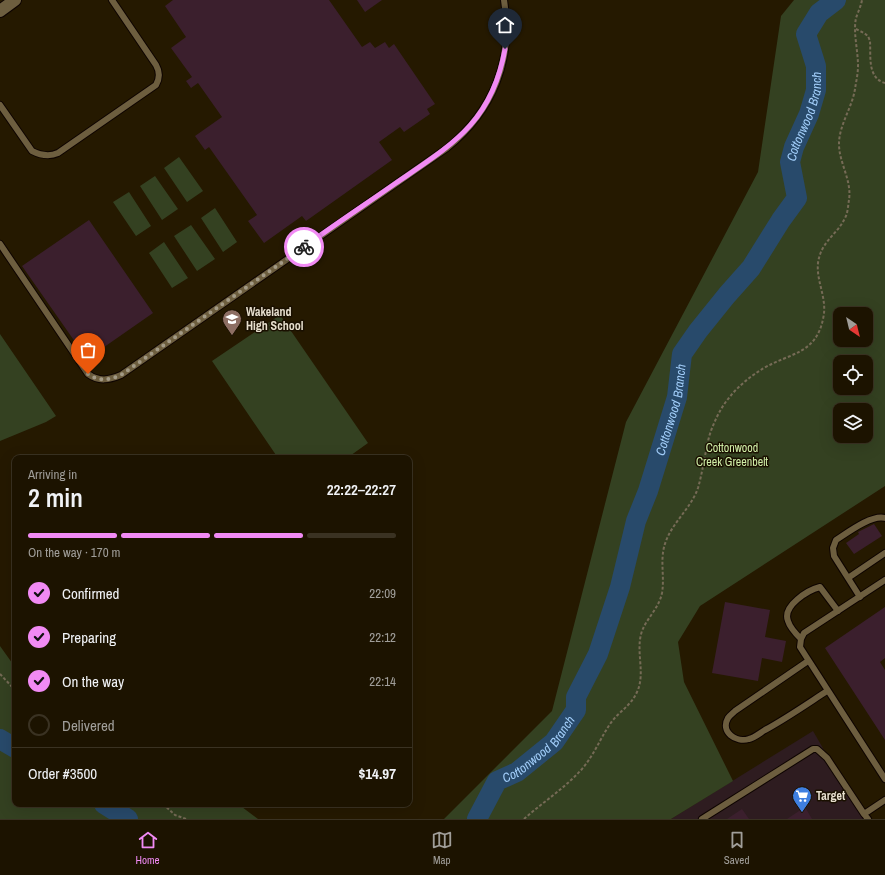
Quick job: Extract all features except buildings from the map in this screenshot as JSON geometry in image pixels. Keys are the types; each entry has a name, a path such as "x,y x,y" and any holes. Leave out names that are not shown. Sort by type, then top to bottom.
{"street":[{"path":"0,10 15,0"}],"lane":[{"path":"0,244 88,374 95,378 104,380 121,375 443,152 462,136 474,123 486,104 495,88 501,69 506,40 506,13 504,0"},
{"path":"0,106 32,151 37,154 49,155 58,153 156,85 159,80 159,76 156,65 113,2"},
{"path":"860,597 834,556 836,540 872,519 881,517 885,518"},
{"path":"848,578 885,553"},
{"path":"885,580 804,633 801,639 800,647 885,779"},
{"path":"801,639 794,632 787,619 788,610 802,595 812,589 820,587 838,611"},
{"path":"808,661 735,711 728,718 726,726 728,733 732,738 740,740 749,739 782,721 827,690"},
{"path":"702,819 812,749 817,749 826,758 866,816 885,800"}],"path":[{"path":"524,819 564,786 582,768 592,756 610,724 630,703 638,692 641,680 639,653 642,631 657,607 662,594 662,559 666,541 697,491 703,470 708,439 721,409 732,393 749,378 766,367 799,353 811,344 818,334 823,319 825,306 818,276 818,261 824,245 845,218 850,196 848,183 840,157 839,144 841,130 853,99 857,78 856,18 862,0"},
{"path":"856,28 868,36 870,41 873,75 885,83"},
{"path":"0,674 12,687"},
{"path":"166,807 175,815 186,819"}],"shaded area":[{"path":"813,731 864,819 671,819"}],"green space":[{"name":"Cottonwood Creek Greenbelt","path":"794,0 885,0 885,486 700,606 678,642 684,682 733,781 671,819 444,819 552,711 626,422 758,172 781,16"},
{"path":"179,157 203,191 187,202 164,168"},
{"path":"155,176 178,209 162,220 140,186"},
{"path":"129,192 151,226 136,236 113,202"},
{"path":"215,208 237,242 223,252 201,218"},
{"path":"191,225 215,259 197,271 174,236"},
{"path":"164,242 188,278 172,288 149,253"},
{"path":"280,315 368,443 351,455 276,455 212,361"},
{"path":"0,334 56,416 46,422 0,441"},
{"path":"0,646 12,663 12,807 242,807 258,819 0,819"}],"waterway":[{"name":"Cottonwood Branch","path":"477,819 497,781 517,772 554,742 576,710 576,697 598,654 620,587 636,521 648,491 677,397 682,354 698,331 751,268 781,220 797,198 790,162 794,147 809,114 816,90 816,66 806,34 819,13 836,0"},
{"name":"Cottonwood Branch","path":"0,739 12,746"},
{"name":"Cottonwood Branch","path":"109,807 128,819"}],"way so far":[{"path":"88,374 99,380 115,378 121,375 304,247"}],"place":[{"name":"Wakeland High School","path":"232,336"},
{"name":"Target","path":"802,813"}],"route":[{"path":"304,247 438,155 462,136 474,123 491,97 504,59 505,49"}]}
